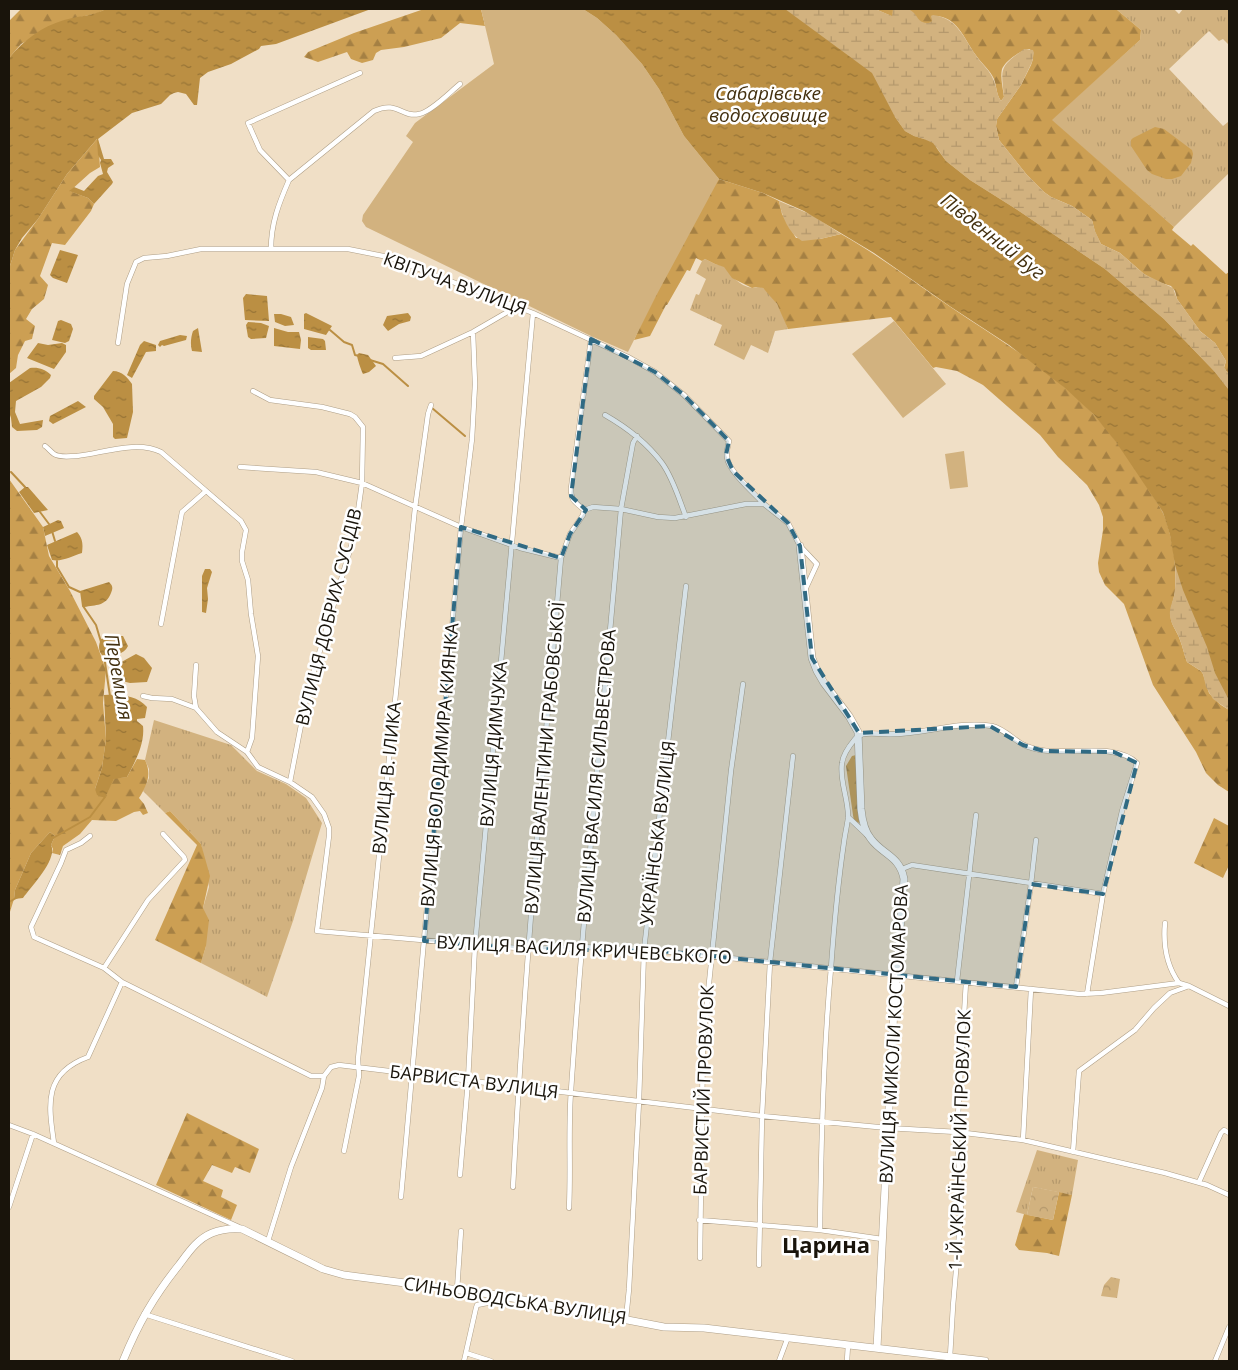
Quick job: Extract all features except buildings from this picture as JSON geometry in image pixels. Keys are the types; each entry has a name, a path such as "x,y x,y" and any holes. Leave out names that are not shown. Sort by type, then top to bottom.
{"street":[{"path":"289,180 260,150 248,123 360,73"},
{"path":"271,249 274,216 289,180 374,111 392,107 409,114 420,114 460,84"},
{"name":"КВІТУЧА ВУЛИЦЯ","path":"118,342 127,284 133,265 139,259 201,249 348,249 388,257 533,313 655,372 670,383 729,441 726,455 728,463 764,504"},
{"path":"395,358 421,356 473,332 516,307"},
{"name":"ВУЛИЦЯ ДИМЧУКА","path":"460,1175 468,1081 475,945 533,313"},
{"name":"ВУЛИЦЯ ВОЛОДИМИРА КИЯНКА","path":"401,1197 461,527 472,439 475,384 473,332"},
{"path":"591,340 571,488 573,502 584,510 593,508 621,509 658,517 686,517 746,504 764,504 788,523 800,546 817,564 804,592"},
{"name":"ВУЛИЦЯ ДОБРИХ СУСІДІВ","path":"253,391 270,400 322,407 350,414 356,417 363,427 362,483 355,533 306,694 290,782"},
{"name":"ВУЛИЦЯ В. ІЛИКА","path":"344,1151 353,1114 359,1076 358,1059 415,508 428,414 431,406"},
{"path":"605,414 637,436 662,463 674,486 686,517"},
{"name":"ВУЛИЦЯ ВАСИЛЯ СИЛЬВЕСТРОВА","path":"569,1208 571,1094 582,947 621,509 633,443 637,436"},
{"path":"45,446 54,454 64,457 96,454 139,446 153,448 161,452 241,521 246,530 242,561 248,580 258,656 252,738 247,752"},
{"path":"240,466 316,472 362,483 461,527 512,545 561,558"},
{"path":"161,624 182,512 206,490"},
{"name":"ВУЛИЦЯ ВАЛЕНТИНИ ГРАБОВСЬКОЇ","path":"513,1188 518,1088 538,818 561,558 570,534 583,515 584,510"},
{"path":"800,546 809,640 814,665 824,683 853,721 859,736"},
{"name":"УКРАЇНСЬКА ВУЛИЦЯ","path":"626,1319 639,1101 644,950 686,586"},
{"path":"196,665 194,696 196,708"},
{"name":"БАРВИСТИЙ ПРОВУЛОК","path":"700,1258 703,1041 731,771 743,684"},
{"path":"143,696 172,699 196,708 208,719 217,732 247,752 258,767 290,782"},
{"path":"820,1230 821,1121 831,968 848,817 842,766 847,751 859,736 865,734 913,732 950,725 990,726 1000,728 1023,745 1044,751 1114,752 1131,757 1137,763 1122,811 1103,894 1086,994"},
{"name":"ВУЛИЦЯ МИКОЛИ КОСТОМАРОВА","path":"859,736 862,817 871,839 897,861 902,869 904,879 896,975 877,1348"},
{"path":"759,1265 762,1116 770,962 793,756"},
{"name":"ВУЛИЦЯ ВАСИЛЯ КРИЧЕВСЬКОГО","path":"290,782 312,797 324,814 329,828 317,931 529,949 582,947 644,950 1086,994 1179,983"},
{"path":"957,981 976,815"},
{"path":"848,817 871,839"},
{"path":"104,968 148,900 185,860 163,834"},
{"path":"90,836 81,843 66,850 31,927 34,937 104,968 122,982 311,1076 324,1076 322,1088 291,1167 268,1241"},
{"path":"1016,987 1036,840"},
{"path":"902,869 912,865 1103,894"},
{"path":"1165,923 1164,940 1167,958 1174,977 1179,983 1229,1006"},
{"path":"54,1143 51,1097 57,1078 71,1064 88,1057 122,982"},
{"name":"1-Й УКРАЇНСЬКИЙ ПРОВУЛОК","path":"950,1357 961,1212 957,1132 966,982"},
{"path":"1073,1152 1079,1071 1135,1030 1170,993 1189,986"},
{"path":"1023,1140 1032,989"},
{"name":"БАРВИСТА ВУЛИЦЯ","path":"324,1076 334,1065 702,1110 888,1128 957,1132 1023,1140 1199,1182 1229,1195"},
{"path":"9,1125 54,1143 242,1229"},
{"path":"1199,1182 1221,1133 1224,1130 1229,1133"},
{"path":"9,1207 33,1134"},
{"path":"700,1220 820,1230 882,1238"},
{"path":"123,1361 144,1314 158,1292 196,1244 212,1233 231,1228 242,1229"},
{"name":"СИНЬОВОДСЬКА ВУЛИЦЯ","path":"242,1229 323,1269 338,1274 497,1296 664,1327 704,1328 877,1348 928,1358 950,1357 985,1361"},
{"path":"457,1290 461,1231"},
{"path":"464,1361 476,1308 478,1305 492,1302 497,1296"},
{"path":"144,1314 292,1361"},
{"path":"1215,1361 1229,1327"},
{"path":"779,1361 788,1338"},
{"path":"847,1361 848,1345"},
{"path":"466,1353 491,1361"}],"highlighted area":[{"path":"591,339 655,372 684,395 729,441 726,455 733,471 788,523 800,546 812,658 859,733 990,726 1023,745 1044,751 1114,752 1137,763 1103,894 1031,884 1016,987 661,951 529,949 424,941 461,527 561,558 570,534 586,510 571,496"}],"green space":[{"path":"904,8 910,10 925,23 932,21 931,16 933,15 942,17 949,20 960,30 977,57 990,73 1001,101 1004,97 1002,74 1006,65 1024,49 1033,50 1032,62 1021,85 997,119 996,126 999,140 1027,175 1044,192 1072,206 1092,220 1101,244 1120,253 1144,274 1173,288 1177,299 1201,332 1215,343 1226,361 1224,367 1229,375 1229,390 1215,372 1164,319 1105,269 970,180 946,161 937,148 924,139 905,131 895,117 756,9 875,9 892,16 893,9"},
{"path":"21,9 106,9 98,13 63,21 21,44 9,58 9,21"},
{"path":"424,9 481,9 485,26 460,23 441,38 404,47 381,50 376,53 373,60 362,63 351,59 347,52 318,62 304,57 308,52 354,33"},
{"path":"481,9 583,9 597,18 616,35 642,64 659,89 684,136 719,179 628,352 366,227 362,221 363,215 413,142 406,136 415,123 494,64"},
{"path":"875,9 1116,9 1141,30 1140,40 1052,120 1174,227 1172,230 1191,246 1193,244 1226,274 1229,272 1229,375 1224,368 1226,361 1215,343 1200,331 1177,299 1175,291 1171,286 1158,282 1144,274 1120,253 1101,244 1092,220 1072,206 1044,192 1027,175 999,140 996,126 997,119 1021,85 1031,65 1033,59 1030,49 1018,53 1002,69 1004,97 1001,101 992,76 977,57 963,34 953,23 940,16 932,16 944,33 896,18"},
{"path":"1116,9 1174,9 1179,14 1183,9 1229,9 1229,45 1223,39 1219,41 1209,31 1169,69 1223,126 1229,123 1229,173 1174,227 1051,120 1140,40 1141,30"},
{"path":"1155,127 1164,129 1192,150 1191,163 1181,176 1166,179 1152,174 1147,170 1131,146 1133,138"},
{"path":"98,138 100,167 90,173 70,191 88,198 94,204 91,211 65,245 52,243 40,276 48,285 44,299 32,309 26,319 35,326 32,339 25,341 18,355 16,368 9,374 9,269 15,250 67,174"},
{"path":"719,179 763,193 779,201 782,214 796,238 820,239 841,234 870,251 1045,371 1079,400 1105,427 1163,512 1171,540 1175,569 1175,593 1171,611 1172,622 1187,662 1201,671 1209,693 1229,710 1229,792 1218,785 1206,773 1196,752 1153,685 1124,604 1105,585 1099,572 1098,563 1103,517 1099,505 1087,485 1058,457 1040,435 983,385 957,371 933,368 891,317 788,329 777,304 763,288 752,288 732,278 724,267 705,259 702,261 696,258 690,271 687,270 650,336 634,340 698,193"},
{"path":"779,201 812,215 841,234 802,241 797,238 786,224"},
{"path":"705,259 724,266 736,280 747,287 762,287 775,301 788,329 775,331 768,353 751,345 744,360 714,345 722,325 690,310 696,294 699,295 706,279 696,273"},
{"path":"894,321 946,384 903,418 852,354"},
{"path":"964,451 968,487 950,489 945,454"},
{"path":"9,479 43,527 49,556 70,591 96,642 106,670 103,703 106,739 102,768 95,789 105,797 114,778 127,777 137,759 145,760 148,775 139,798 148,813 143,815 140,811 134,812 116,821 92,820 80,834 63,846 60,855 52,853 51,845 55,836 50,832 31,853 15,890 9,915"},
{"path":"1159,506 1171,508 1229,654 1229,710 1213,699 1206,687 1201,671 1187,662 1179,637 1171,622 1170,612 1175,589 1175,557 1168,525"},
{"path":"154,720 231,745 257,771 286,784 306,798 322,823 293,921 267,997 201,963 206,946 203,908 209,887 201,844 170,811 165,813 143,791 149,778 149,769 145,760"},
{"path":"856,755 861,823 854,822 846,766 852,756"},
{"path":"170,811 201,844 210,876 203,908 209,920 206,946 201,963 155,940 197,845 165,813"},
{"path":"1214,818 1229,826 1229,865 1223,878 1194,863"},
{"path":"187,1113 259,1149 250,1173 235,1167 232,1173 212,1165 203,1181 223,1190 221,1197 237,1205 231,1220 156,1185"},
{"path":"1037,1150 1078,1160 1072,1195 1033,1187 1027,1215 1016,1212"},
{"path":"1033,1187 1059,1192 1053,1220 1027,1215"},
{"path":"1059,1192 1072,1195 1059,1256 1019,1250 1015,1245 1024,1214 1053,1220"},
{"path":"1111,1277 1120,1279 1117,1298 1101,1296 1104,1285"}],"water":[{"path":"106,9 371,9 276,44 261,46 259,49 231,64 208,72 200,78 197,105 194,105 186,94 178,92 170,95 161,104 132,113 98,139 104,159 111,159 114,164 108,168 107,172 113,182 112,184 94,204 88,198 69,191 74,187 84,191 98,176 103,174 101,160 98,155 97,139 67,174 38,219 22,238 15,250 9,269 9,58 21,45 40,30 64,20 91,15"},
{"name":"Сабарівське водосховище","path":"583,9 785,9 872,73 895,117 905,131 933,143 946,161 970,180 1105,269 1164,319 1215,372 1229,390 1229,700 1215,673 1207,647 1183,590 1175,565 1170,535 1163,512 1116,442 1094,415 1065,388 1009,345 874,253 804,211 763,193 719,179 684,136 659,89 642,64 616,35 597,18"},
{"path":"60,250 78,255 67,283 50,275"},
{"path":"246,294 267,296 269,321 245,320 243,298"},
{"path":"306,313 332,326 326,335 304,329 304,314"},
{"path":"408,313 411,317 410,321 399,324 388,331 383,325 387,316"},
{"path":"274,314 291,317 294,325 285,326 275,322"},
{"path":"61,320 71,324 73,329 69,341 65,343 52,340 58,321"},
{"path":"248,322 269,326 266,338 251,339 248,337 246,325"},
{"path":"198,328 202,352 192,351 191,348 193,331"},
{"path":"274,328 288,332 299,332 301,340 300,349 274,346"},
{"path":"180,335 187,336 186,340 160,347 158,345 160,341"},
{"path":"308,337 323,339 326,350 311,350 308,348"},
{"path":"144,341 156,345 156,351 146,352 132,378 127,375 140,345"},
{"path":"38,343 48,345 62,343 66,345 66,352 54,369 27,358"},
{"path":"359,353 368,355 376,366 369,372 363,374 357,357"},
{"path":"30,368 44,370 51,375 50,378 41,387 16,401 15,412 20,424 43,420 42,427 37,430 17,431 12,427 9,412 9,383"},
{"path":"113,371 127,377 132,384 133,412 127,438 115,439 113,437 113,424 103,407 94,399 94,396"},
{"path":"78,401 86,407 53,424 49,421 50,416"},
{"path":"28,487 48,510 34,513 19,492"},
{"path":"58,520 61,521 64,528 45,536 43,527"},
{"path":"77,532 82,542 82,553 63,559 52,560 47,545"},
{"path":"205,569 210,569 212,572 207,588 206,613 202,612 202,576"},
{"path":"109,582 112,586 111,593 103,603 82,606 80,591"},
{"path":"123,636 128,646 121,653 104,657 99,649 101,639"},
{"path":"136,654 144,658 152,668 147,682 130,683 114,679 114,666"},
{"path":"104,695 122,695 133,698 147,707 145,718 137,719 143,726 143,733 136,759 127,777 114,779 105,798 97,795 95,789 102,768 106,739"},
{"path":"50,832 55,836 51,845 51,858 48,865 23,898 14,899 15,890 31,853"}],"waterway":[{"path":"330,330 344,342 352,345 355,355 359,356"},
{"path":"370,360 383,364 408,386"},
{"path":"432,408 465,436"},
{"name":"Перемиля","path":"11,472 25,487"},
{"name":"Перемиля","path":"40,512 49,524"},
{"name":"Перемиля","path":"52,531 55,541"},
{"name":"Перемиля","path":"57,561 57,567 69,587 80,592"},
{"name":"Перемиля","path":"83,606 96,625 101,642"},
{"name":"Перемиля","path":"104,656 110,696"},
{"name":"Перемиля","path":"53,838 90,817 105,797"},
{"name":"Перемиля","path":"9,902 18,897"}],"district":[{"name":"Царина","path":"826,1245"}],"water label":[{"name":"Південний Буг","path":"993,236"}]}
